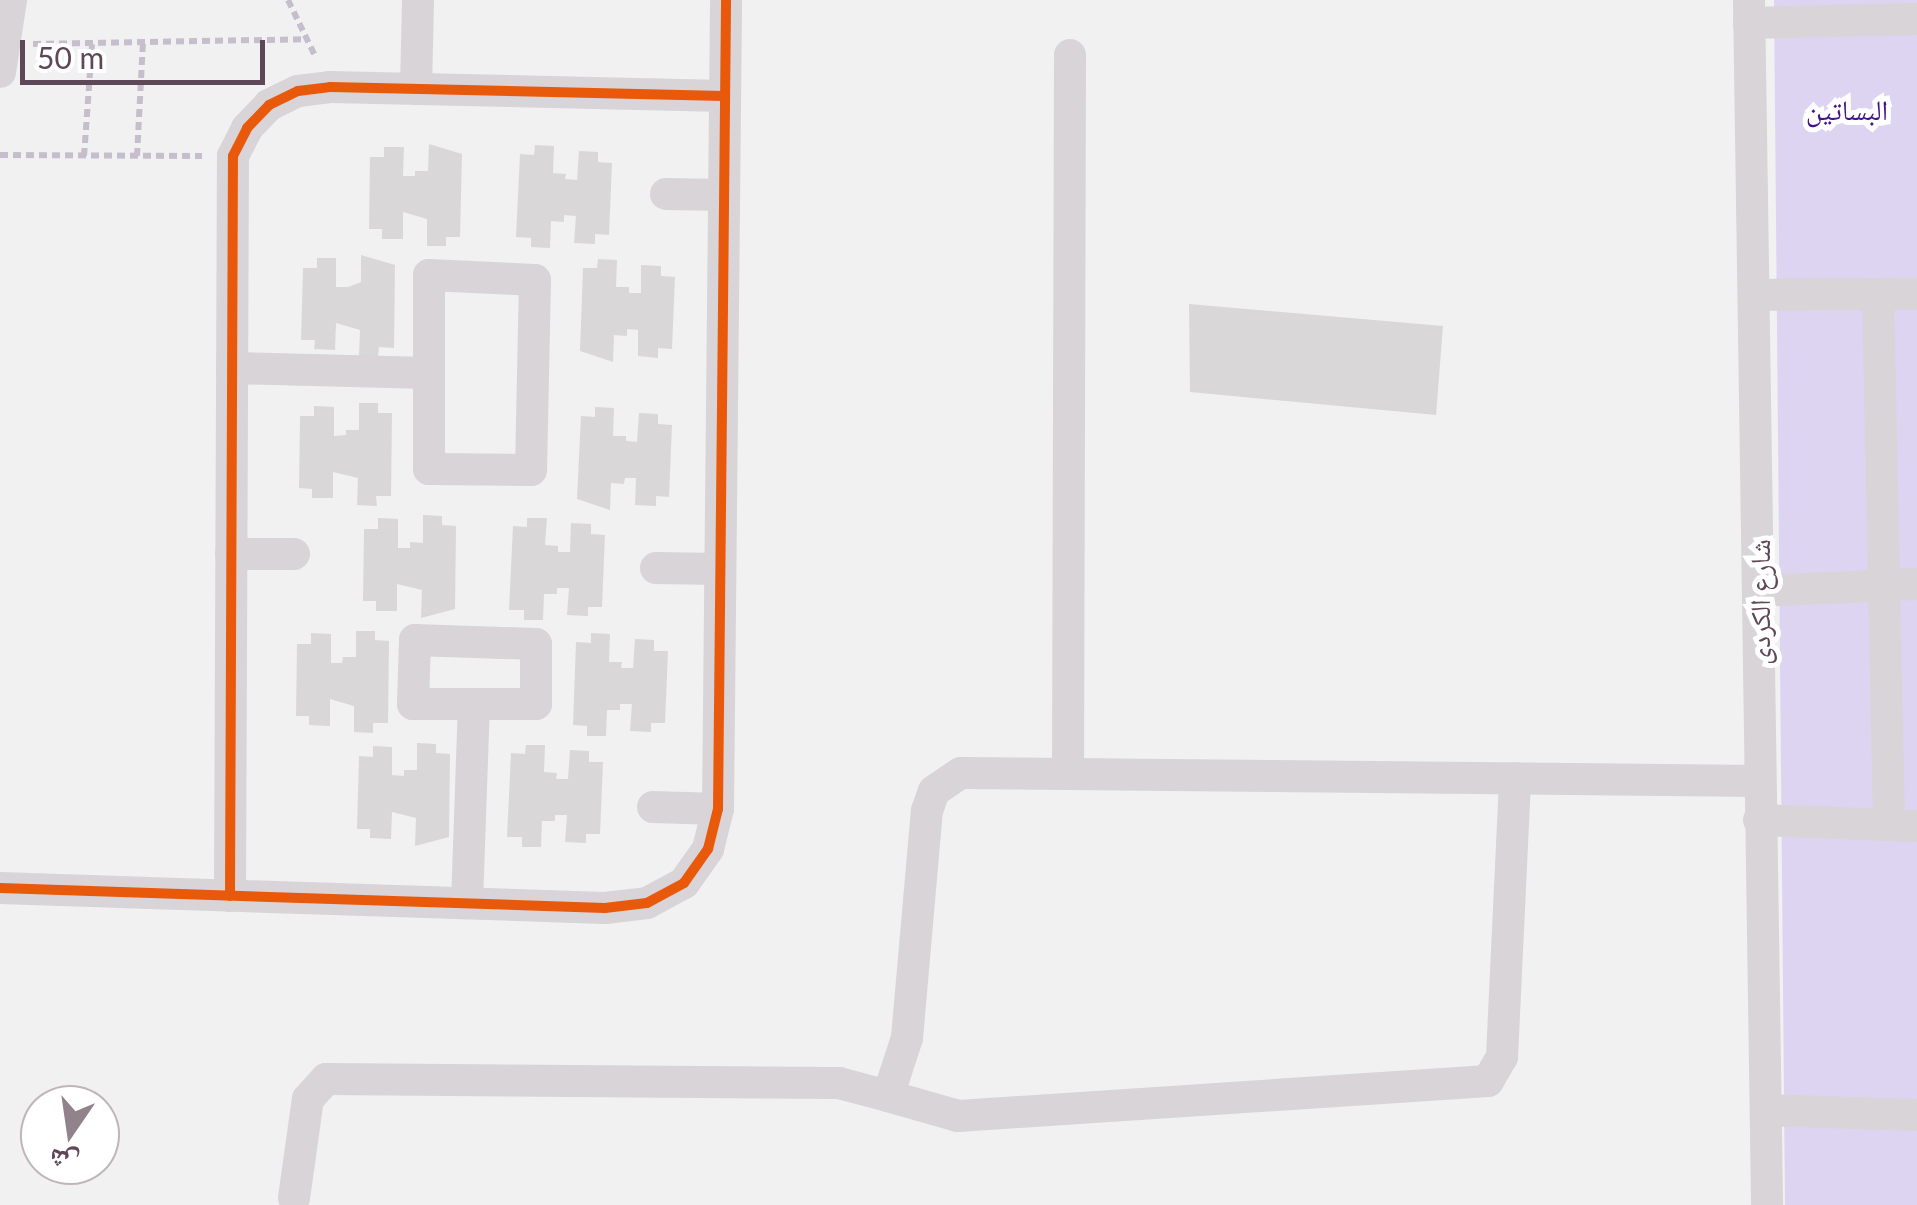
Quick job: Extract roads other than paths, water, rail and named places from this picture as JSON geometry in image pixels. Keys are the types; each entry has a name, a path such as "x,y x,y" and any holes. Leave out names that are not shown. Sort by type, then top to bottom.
{"street":[{"path":"2,58 11,0"},
{"path":"416,89 418,0"},
{"path":"0,888 467,903 647,904 684,883 708,850 718,809 726,0"},
{"path":"1749,12 1865,10 1917,19"},
{"name":"شارع الكردى","path":"1749,12 1766,1205"},
{"path":"1068,773 1070,55"},
{"path":"230,896 233,156 247,128 269,105 298,91 330,87 724,96"},
{"path":"666,194 722,195"},
{"path":"429,275 532,276 531,470 429,469 427,373 429,275"},
{"path":"1759,820 1903,826 1901,584 1878,294"},
{"path":"1755,295 1917,294"},
{"path":"232,368 427,373"},
{"path":"231,554 294,554"},
{"path":"656,568 720,569"},
{"path":"1760,592 1901,584"},
{"path":"467,903 474,706"},
{"path":"888,1096 907,1038 934,791 961,772 1759,781"},
{"path":"294,1198 308,1099 326,1079 839,1082 958,1116 1488,1082 1502,1057 1515,778"},
{"path":"653,807 718,809"},
{"path":"1766,1110 1917,1116"}],"park label":[{"name":"البساتين","path":"1847,109"}]}
